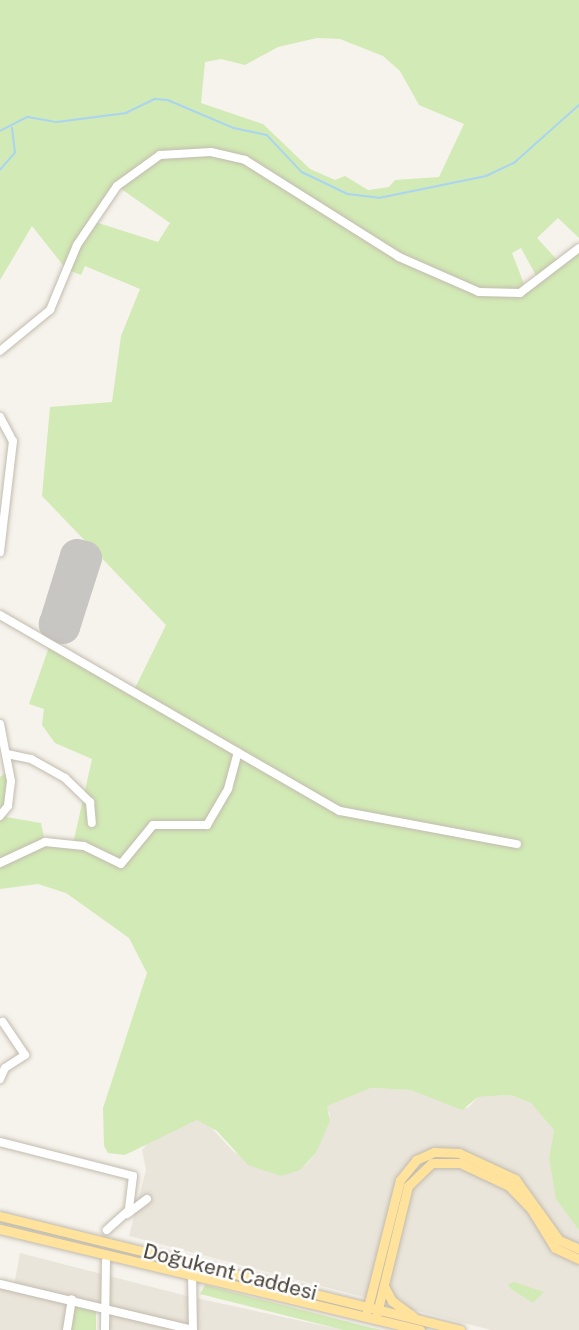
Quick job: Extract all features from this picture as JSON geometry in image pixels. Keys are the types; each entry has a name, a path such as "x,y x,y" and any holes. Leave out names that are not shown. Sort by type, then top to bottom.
{"main road":[{"path":"372,1313 400,1180 416,1160 434,1152 459,1153 514,1179 560,1240 579,1249"},
{"path":"372,1313 384,1286 408,1186 420,1170 439,1161 460,1163 509,1186 531,1209 555,1248 579,1259"},
{"name":"Doğukent Caddesi","path":"0,1216 420,1325 460,1330"},
{"name":"Doğukent Caddesi","path":"0,1229 372,1313"},
{"path":"384,1286 392,1301 420,1325"}],"street":[{"path":"0,351 50,310 77,245 109,196 133,170 160,155 211,152 245,160 399,256 480,292 520,293 579,248"},
{"path":"0,417 13,441 8,501 0,552"},
{"path":"0,496 8,501"},
{"path":"0,615 354,816 517,844"},
{"path":"0,724 7,754 11,791 0,816"},
{"path":"0,863 45,842 84,846 121,864 153,825 207,825 228,789 238,752"},
{"path":"7,754 31,759 65,778 90,802 92,823"},
{"path":"0,1079 4,1068 25,1055 3,1022"},
{"path":"0,1142 131,1174 136,1182 126,1215"},
{"path":"107,1230 147,1199"},
{"path":"105,1330 106,1261"},
{"path":"0,1284 105,1305 193,1330 192,1274"},
{"path":"68,1330 72,1299"}],"shaded area":[{"path":"371,1088 411,1090 468,1108 478,1097 511,1095 531,1103 544,1116 554,1130 549,1158 556,1193 579,1230 579,1330 491,1330 129,1236 146,1170 142,1150 151,1140 197,1120 206,1122 234,1152 281,1176 306,1165 316,1153 330,1115 326,1106"},
{"path":"20,1253 191,1297 343,1330 105,1330 105,1305 72,1300 67,1330 0,1330 0,1284 14,1286"}],"green space":[{"path":"0,0 579,0 579,238 558,218 537,238 560,263 579,248 579,1230 556,1199 549,1158 554,1130 531,1103 511,1095 478,1097 462,1110 411,1090 371,1088 327,1106 330,1121 316,1153 300,1170 281,1176 248,1165 217,1131 197,1120 125,1155 108,1153 104,1146 103,1108 147,973 129,938 66,893 38,884 0,889 0,777 10,770 6,817 41,823 45,842 73,844 92,759 55,743 42,725 44,709 29,704 50,644 133,692 166,625 42,496 50,407 112,402 121,336 140,289 85,266 81,275 66,269 32,226 0,280","holes":["317,38 340,39 383,56 400,71 419,105 464,124 439,177 395,180 389,187 368,190 345,176 335,180 310,169 263,124 201,103 205,62 221,59 245,65 278,47","117,186 170,223 158,242 92,221","521,248 539,281 526,289 512,253"]},
{"path":"0,1221 110,1247 302,1295 0,1223"},
{"path":"514,1282 544,1292 533,1303 511,1289 508,1284"},
{"path":"205,1285 382,1330 343,1330 200,1294"},
{"path":"74,1303 96,1307 96,1330 70,1330"}],"waterway":[{"path":"0,131 28,117 57,122 126,113 155,99 168,100 234,128 267,135 302,172 348,194 379,198 486,176 514,163 579,105"},
{"path":"0,170 15,153 12,128"}],"runway":[{"path":"77,556 85,558 63,627 56,624 77,556"}]}
